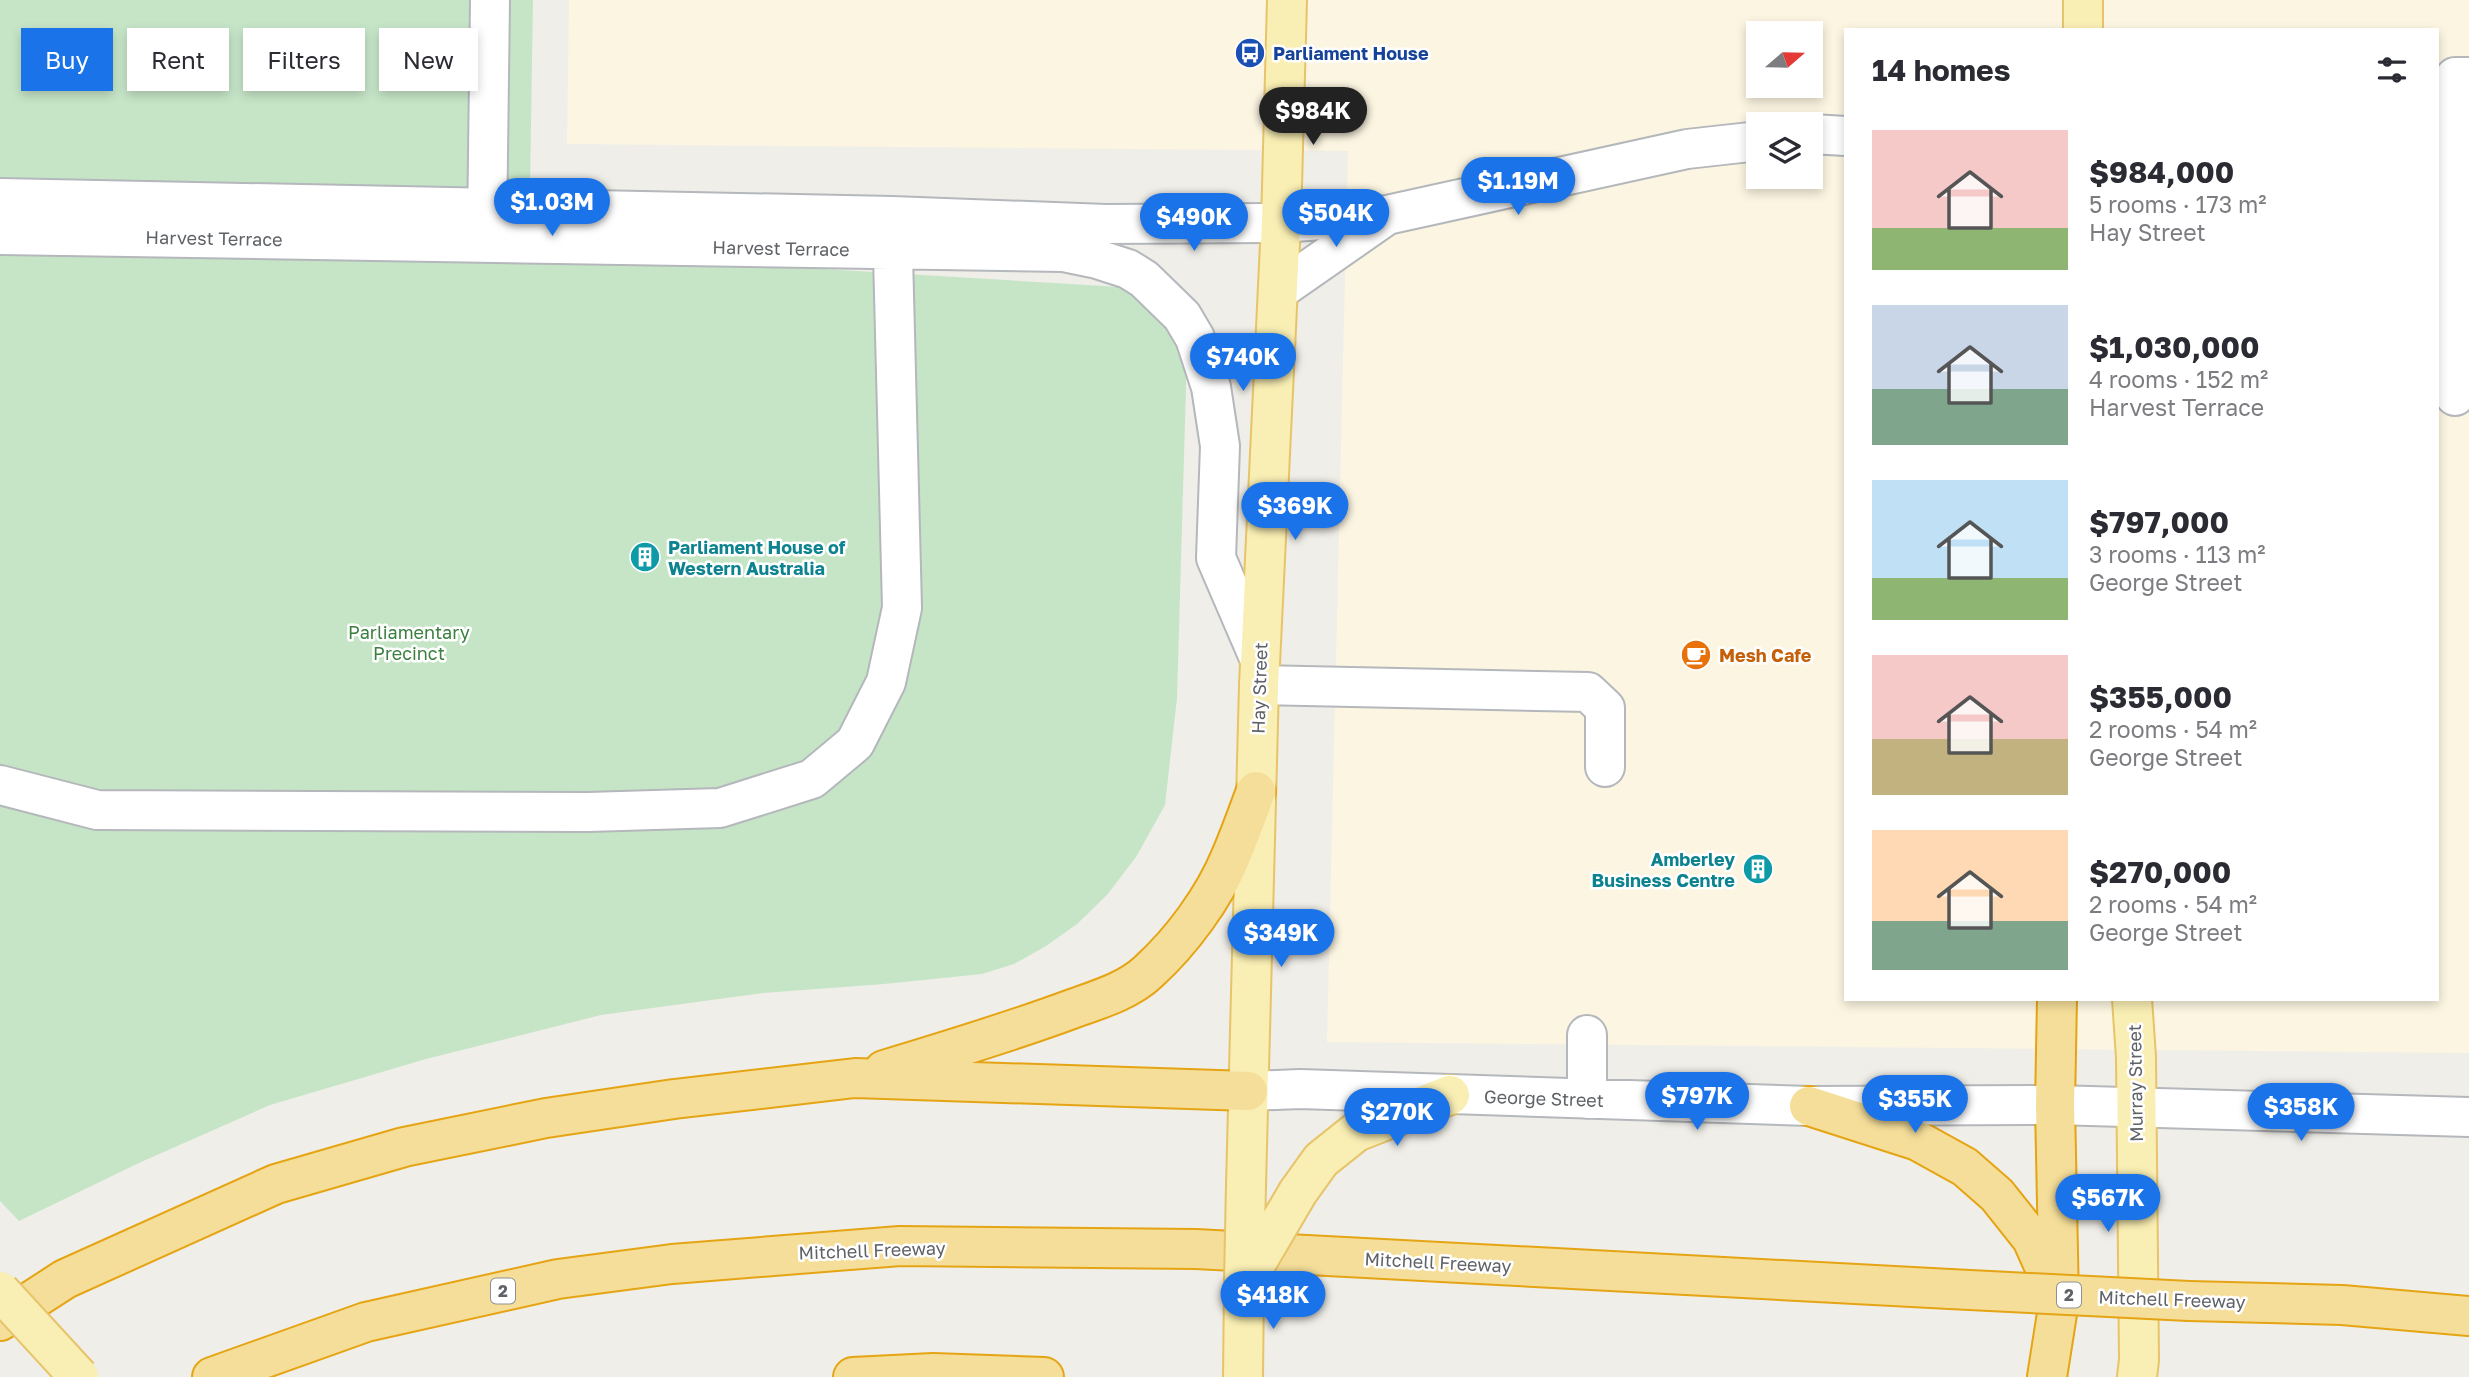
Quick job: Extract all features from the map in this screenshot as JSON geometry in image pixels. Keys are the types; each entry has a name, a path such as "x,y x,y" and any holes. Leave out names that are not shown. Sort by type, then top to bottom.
{"highway":[{"path":"855,1078 1017,1030 1094,1001 1147,974 1192,921 1212,890 1230,858 1256,791"},
{"path":"2047,1377 2060,1301 2055,1105 2057,1001"},
{"path":"0,1321 65,1279 276,1184 404,1147 546,1118 674,1099 855,1078 1248,1091"},
{"path":"1809,1106 1918,1141 1965,1167 1997,1195 2032,1239 2060,1301"},
{"name":"Mitchell Freeway","path":"212,1377 366,1322 558,1279 672,1264 900,1246 1196,1249 2189,1301 2342,1305 2469,1315"},
{"path":"2342,1305 2469,1291"},
{"path":"853,1377 933,1373 1044,1377"}],"main road":[{"name":"Hay Street","path":"1243,1377 1259,672 1281,223 1287,0"},
{"path":"2083,0 2083,28"},
{"name":"Murray Street","path":"2133,1001 2140,1360 2137,1377"},
{"path":"1244,1283 1298,1192 1321,1160 1356,1132 1450,1095"},
{"path":"0,1291 79,1377"}],"street":[{"path":"487,225 490,0"},
{"path":"2454,396 2455,77 2469,77"},
{"path":"1823,135 1844,136"},
{"name":"Harvest Terrace","path":"0,198 487,225 893,233 1106,224 1281,223 1387,215 1687,149 1746,142"},
{"name":"Harvest Terrace","path":"1278,291 1387,215"},
{"name":"Harvest Terrace","path":"0,235 487,225"},
{"path":"0,785 97,810 588,812 720,808 812,779 855,743 886,682 902,608 893,233"},
{"name":"Harvest Terrace","path":"893,233 1063,252 1097,259 1136,274 1171,303 1182,316 1195,338 1211,387 1220,446 1216,558 1259,672"},
{"path":"1259,672 1588,692 1605,708 1605,766"},
{"path":"1587,1035 1587,1099"},
{"name":"George Street","path":"1248,1091 1300,1089 1809,1106 2055,1105 2469,1117"}],"shaded area":[{"path":"569,0 2469,0 2469,1053 1327,1042 1348,151 567,144"}],"green space":[{"name":"Parliamentary Precinct","path":"0,0 533,0 529,251 1136,288 1187,353 1177,698 1165,805 1136,857 1107,895 1077,924 1014,964 982,974 763,993 601,1015 426,1059 270,1105 141,1162 19,1221 0,1201"}],"place":[{"name":"Parliament House","path":"1250,53"},
{"name":"Parliament House of Western Australia","path":"645,557"},
{"name":"Mesh Cafe","path":"1696,655"},
{"name":"Amberley Business Centre","path":"1758,869"}]}
